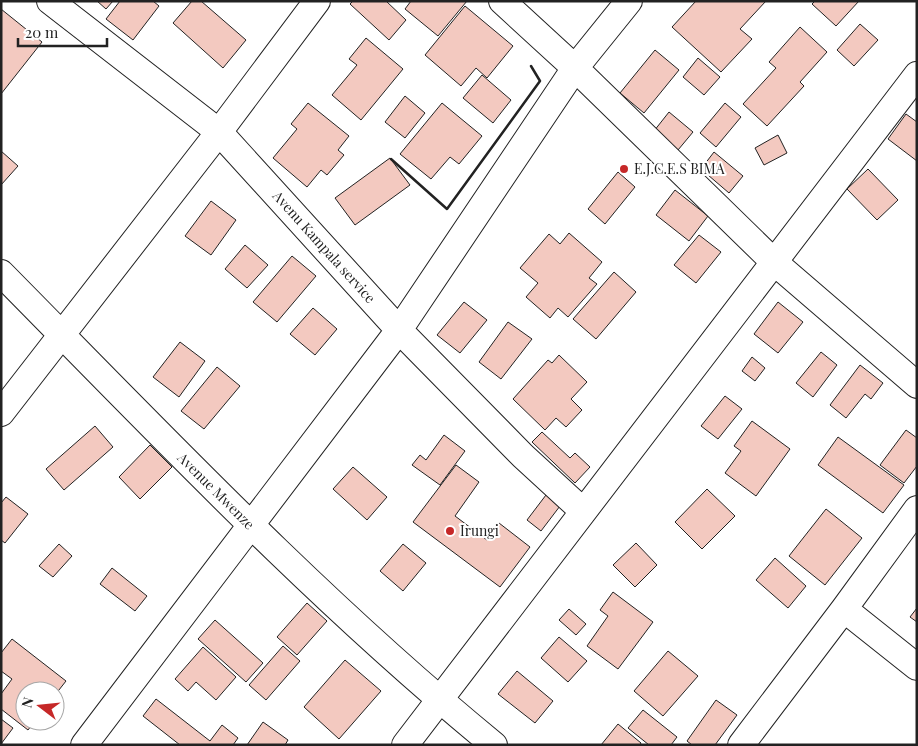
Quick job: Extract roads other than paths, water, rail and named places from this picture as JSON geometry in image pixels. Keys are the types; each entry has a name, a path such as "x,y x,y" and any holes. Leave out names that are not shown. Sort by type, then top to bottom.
{"street":[{"name":"Avenu Kampala service","path":"50,1 219,132 398,330 523,456 583,511"},
{"path":"1,413 219,132 317,1"},
{"path":"502,1 575,68 774,262 917,385"},
{"path":"84,745 398,330 575,68 629,1"},
{"path":"405,745 917,75"},
{"name":"Avenue Mwenze","path":"1,273 250,525 440,700 494,745"},
{"path":"741,745 917,509"},
{"path":"844,609 917,666"}],"place":[{"name":"E.J.C.E.S BIMA","path":"624,169"},
{"name":"Irungi","path":"450,531"}]}
